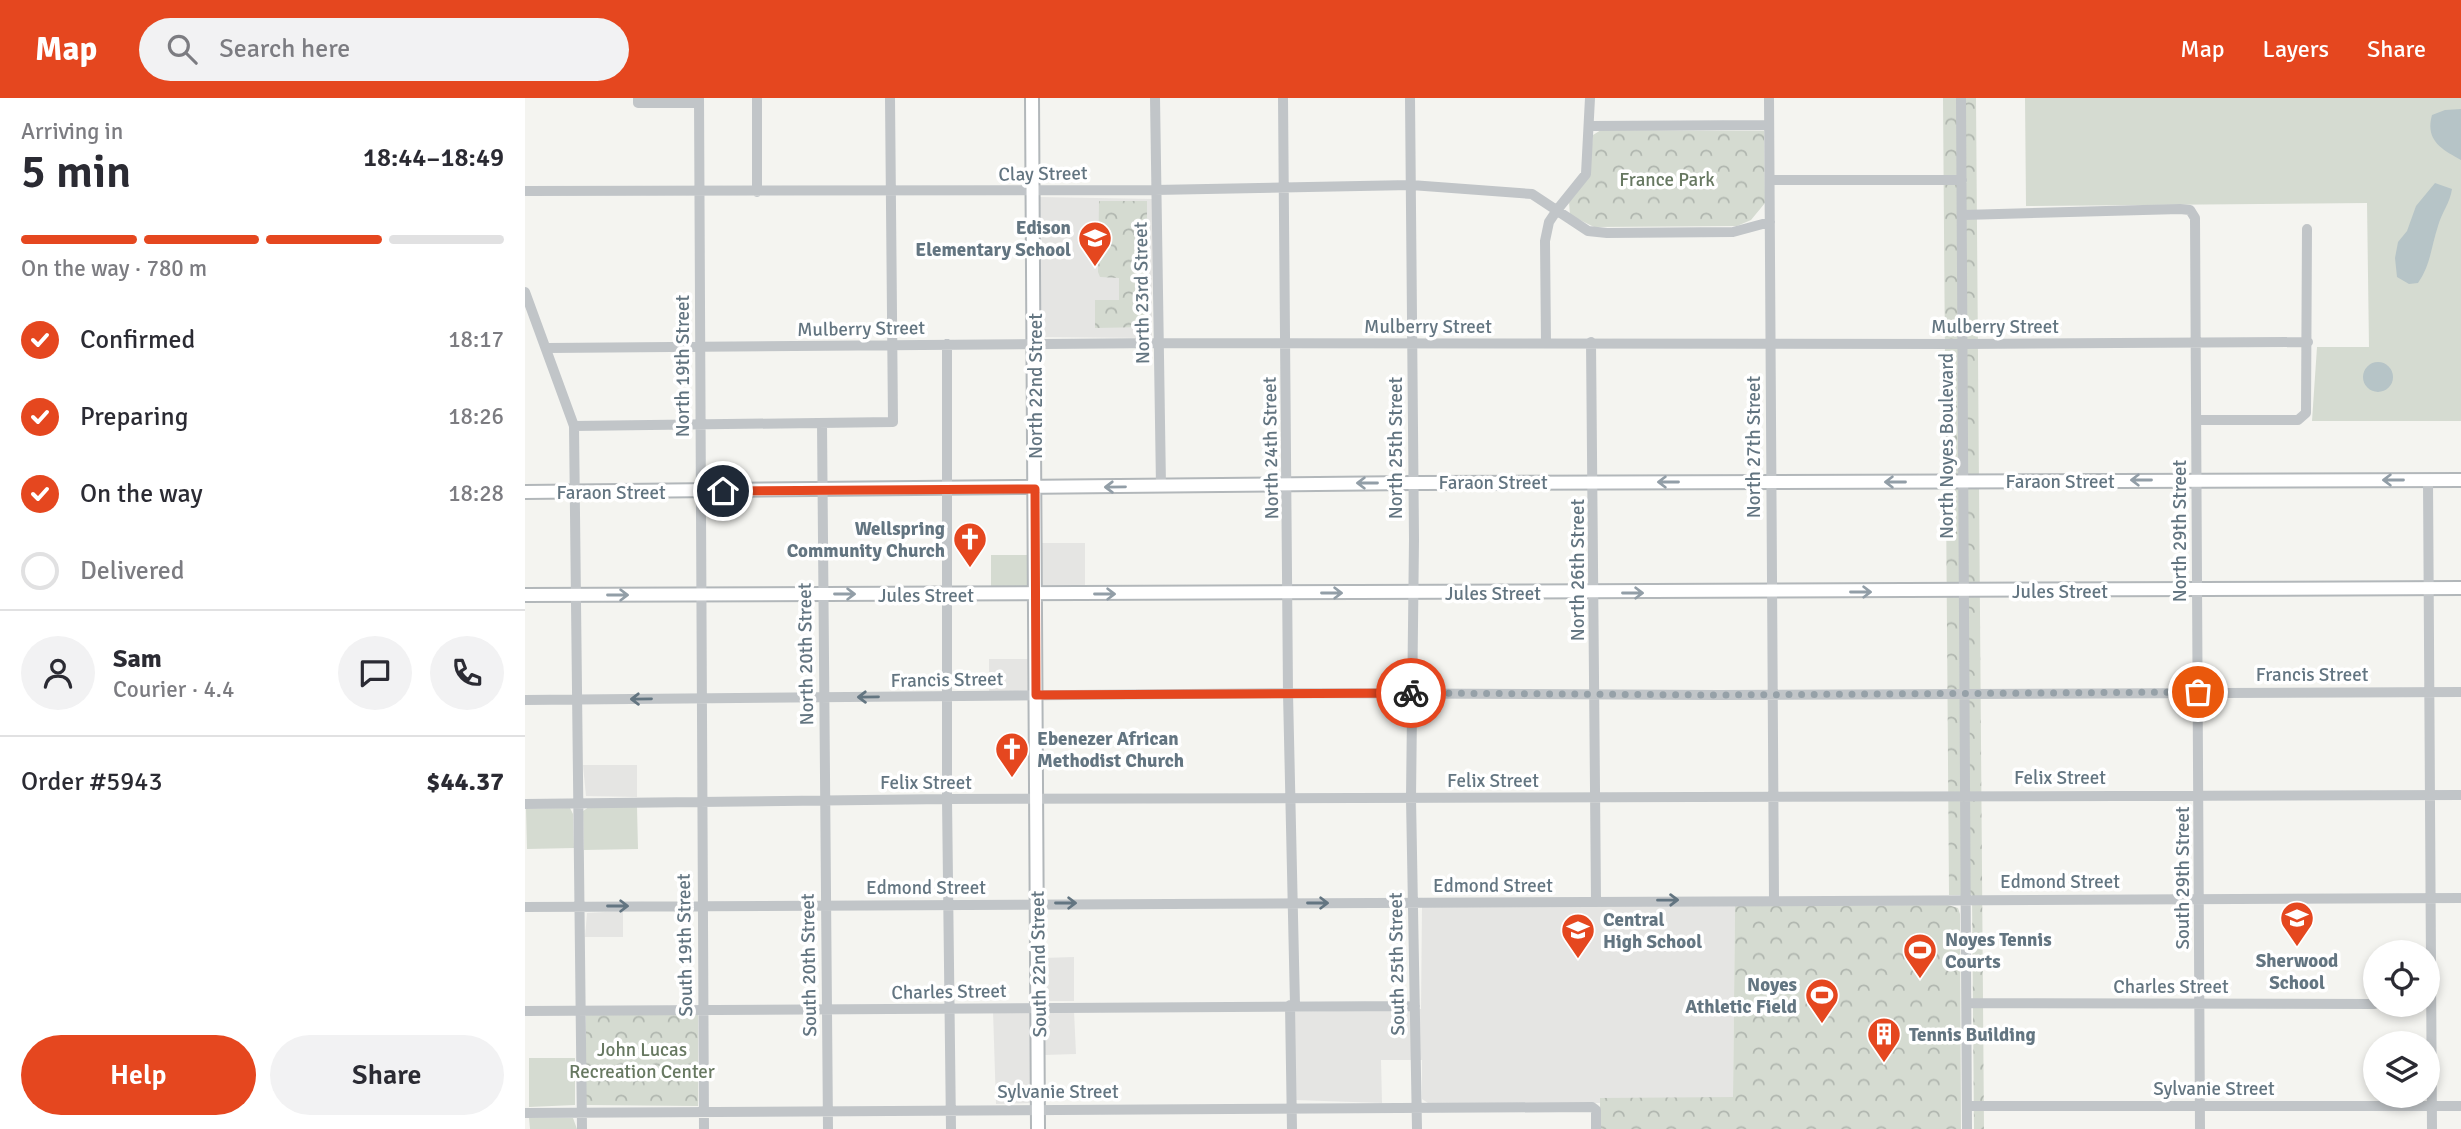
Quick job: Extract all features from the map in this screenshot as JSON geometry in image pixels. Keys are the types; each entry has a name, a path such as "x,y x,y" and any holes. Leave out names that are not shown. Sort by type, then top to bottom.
{"main road":[{"name":"North 22nd Street","path":"1032,98 1036,799"},
{"name":"Faraon Street","path":"525,492 947,490 1413,483 2461,480"},
{"name":"Jules Street","path":"525,596 2461,588"},
{"name":"South 22nd Street","path":"1036,799 1038,1129"}],"street":[{"path":"638,98 638,103 699,101"},
{"path":"757,98 757,192"},
{"path":"574,426 893,422 890,98"},
{"name":"North 23rd Street","path":"1156,98 1161,486"},
{"name":"North 24th Street","path":"1283,98 1292,902 1291,1129"},
{"name":"North 25th Street","path":"1410,98 1414,593 1411,798"},
{"path":"1546,343 1545,241 1549,222 1586,174 1591,126 1590,98"},
{"name":"North 27th Street","path":"1769,98 1774,900"},
{"name":"North Noyes Boulevard","path":"1961,98 1967,1129"},
{"name":"North 19th Street","path":"699,101 701,802"},
{"path":"1591,126 1769,125"},
{"path":"1770,180 1962,180"},
{"name":"Clay Street","path":"525,191 891,192 1411,185 1532,194 1557,210"},
{"path":"1557,210 1588,231 1734,232 1770,222"},
{"name":"North 29th Street","path":"1963,215 2190,210 2195,218 2196,590 2200,794"},
{"path":"2197,420 2298,420 2307,413 2307,229"},
{"path":"525,292 548,348 574,426 582,1129"},
{"name":"Mulberry Street","path":"548,348 1160,342 2308,342"},
{"name":"North 26th Street","path":"1591,342 1596,901"},
{"path":"947,344 947,799 951,1129"},
{"name":"North 20th Street","path":"822,424 824,800"},
{"path":"2428,480 2430,940"},
{"name":"Francis Street","path":"525,700 1288,693 1772,695 2461,692"},
{"name":"South 29th Street","path":"2200,794 2200,1129"},
{"name":"Felix Street","path":"525,804 1290,797 2461,795"},
{"name":"South 25th Street","path":"1411,798 1417,1129"},
{"name":"South 20th Street","path":"824,800 828,1129"},
{"name":"South 19th Street","path":"701,802 704,1129"},
{"name":"Edmond Street","path":"525,907 2461,898"},
{"name":"Charles Street","path":"1967,1003 2363,1004"},
{"name":"Charles Street","path":"525,1011 1415,1006"},
{"name":"Sylvanie Street","path":"1967,1106 2363,1106"},
{"name":"Sylvanie Street","path":"2440,1106 2461,1107"},
{"name":"Sylvanie Street","path":"525,1113 1592,1107 1596,1110 1596,1129"},
{"path":"2432,1108 2433,1129"}],"shaded area":[{"path":"2461,109 2461,160 2436,143 2430,124 2432,115 2445,110"},
{"path":"2435,183 2452,189 2451,194 2426,269 2418,283 2409,284 2397,277 2395,258 2398,242 2407,231 2416,206"},
{"name":"Edison Elementary School","path":"1038,197 1153,199 1152,338 1038,337"},
{"path":"2378,362 2389,366 2393,377 2389,388 2378,392 2367,388 2363,377 2367,366"},
{"path":"1041,543 1085,543 1085,587 1043,585"},
{"path":"989,659 1031,659 1030,690 989,693"},
{"path":"583,765 637,765 637,797 586,796"},
{"name":"Central High School","path":"1735,906 1733,1098 1600,1098 1600,1103 1428,1103 1422,1099 1422,1060 1381,1060 1382,1103 1295,1100 1294,1012 1421,1009 1422,907"},
{"path":"623,911 623,937 585,937 587,913"},
{"path":"1074,957 1074,1001 1044,1001 1043,958"},
{"path":"993,1011 1031,1012 1033,1101 1030,1103 996,1104"},
{"path":"1074,1011 1076,1054 1044,1055 1045,1012"}],"green space":[{"path":"1943,98 1976,98 1984,1129 1974,1129 1972,895 1949,895"},
{"path":"2025,98 2461,98 2461,421 2312,421 2317,347 2369,347 2367,203 2026,206"},
{"name":"France Park","path":"1601,130 1764,131 1765,203 1751,220 1737,226 1594,227 1570,215 1569,202 1589,174 1593,135"},
{"path":"1099,201 1147,201 1147,327 1095,328 1095,300 1119,300 1119,278 1100,277 1098,272"},
{"path":"991,555 1029,555 1029,587 991,588"},
{"path":"589,807 637,807 638,849 584,850 583,811"},
{"path":"570,808 573,814 574,848 527,849 526,809"},
{"path":"1948,905 1958,908 1960,914 1961,1129 1600,1129 1600,1098 1733,1097 1735,906"},
{"name":"John Lucas Recreation Center","path":"586,1015 698,1015 698,1106 586,1105"},
{"path":"529,1058 575,1058 575,1105 529,1107"},
{"path":"529,1118 573,1118 577,1129 530,1129"}],"way so far":[{"path":"1411,693 1718,695 2198,692"}],"place":[{"name":"Edison Elementary School","path":"1095,268"},
{"name":"Wellspring Community Church","path":"970,569"},
{"name":"Ebenezer African Methodist Church","path":"1012,779"},
{"name":"Sherwood School","path":"2297,948"},
{"name":"Central High School","path":"1578,960"},
{"name":"Noyes Tennis Courts","path":"1920,980"},
{"name":"Noyes Athletic Field","path":"1822,1025"},
{"name":"Tennis Building","path":"1884,1064"}],"route":[{"path":"723,491 1035,489 1036,695 1411,693"}]}
